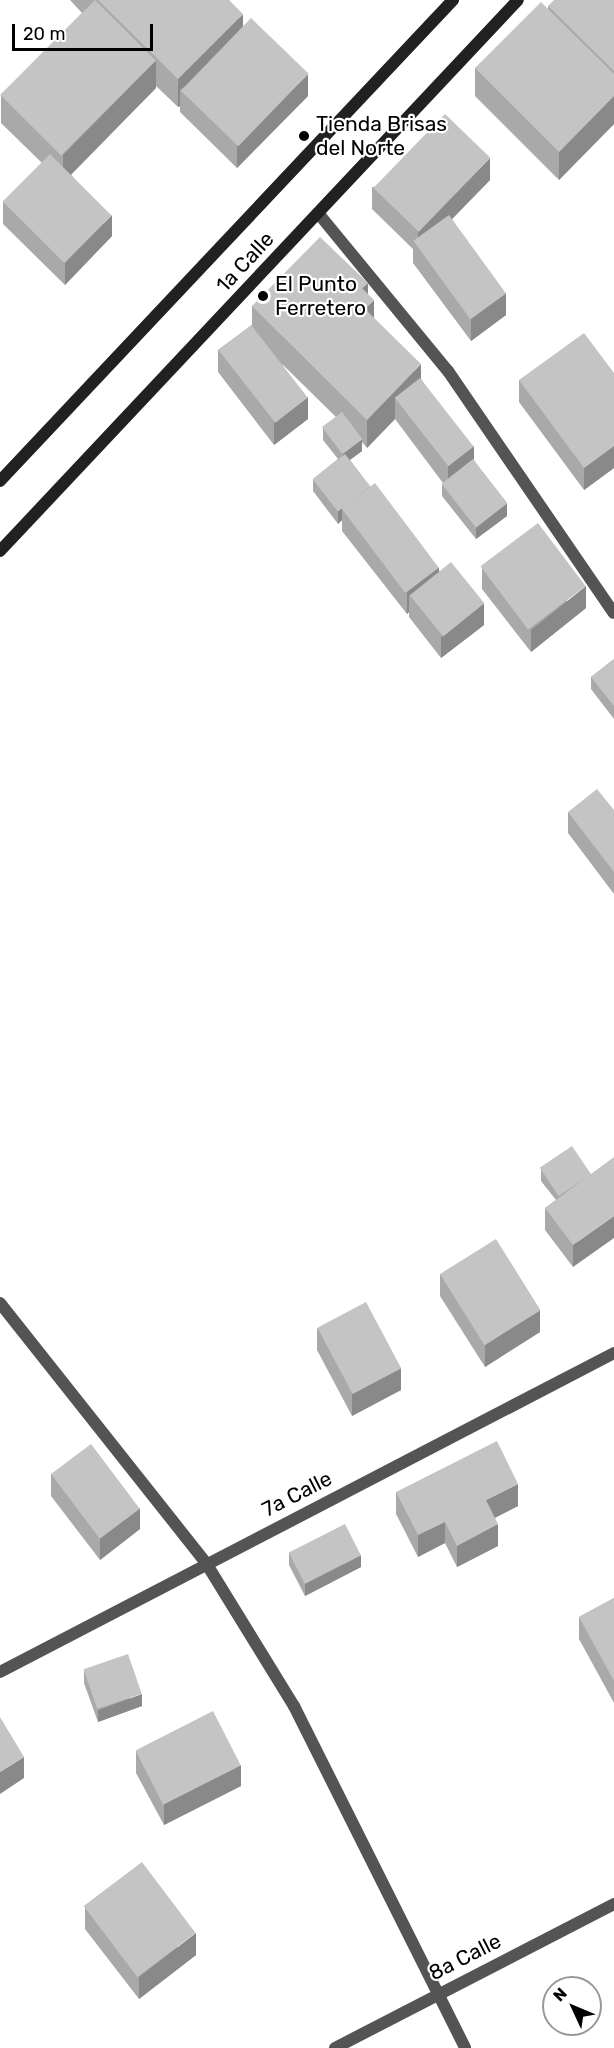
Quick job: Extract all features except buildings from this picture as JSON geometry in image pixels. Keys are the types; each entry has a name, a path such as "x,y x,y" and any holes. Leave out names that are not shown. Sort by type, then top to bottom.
{"main road":[{"name":"1a Calle","path":"0,482 453,0"},
{"name":"1a Calle","path":"0,551 518,0"}],"street":[{"path":"318,213 448,371 614,613"},
{"path":"0,1303 206,1563 294,1706 465,2048"},
{"name":"7a Calle","path":"0,1672 614,1353"},
{"name":"8a Calle","path":"335,2048 614,1904"}],"place":[{"name":"Tienda Brisas del Norte","path":"304,136"},
{"name":"El Punto Ferretero","path":"263,296"}]}
